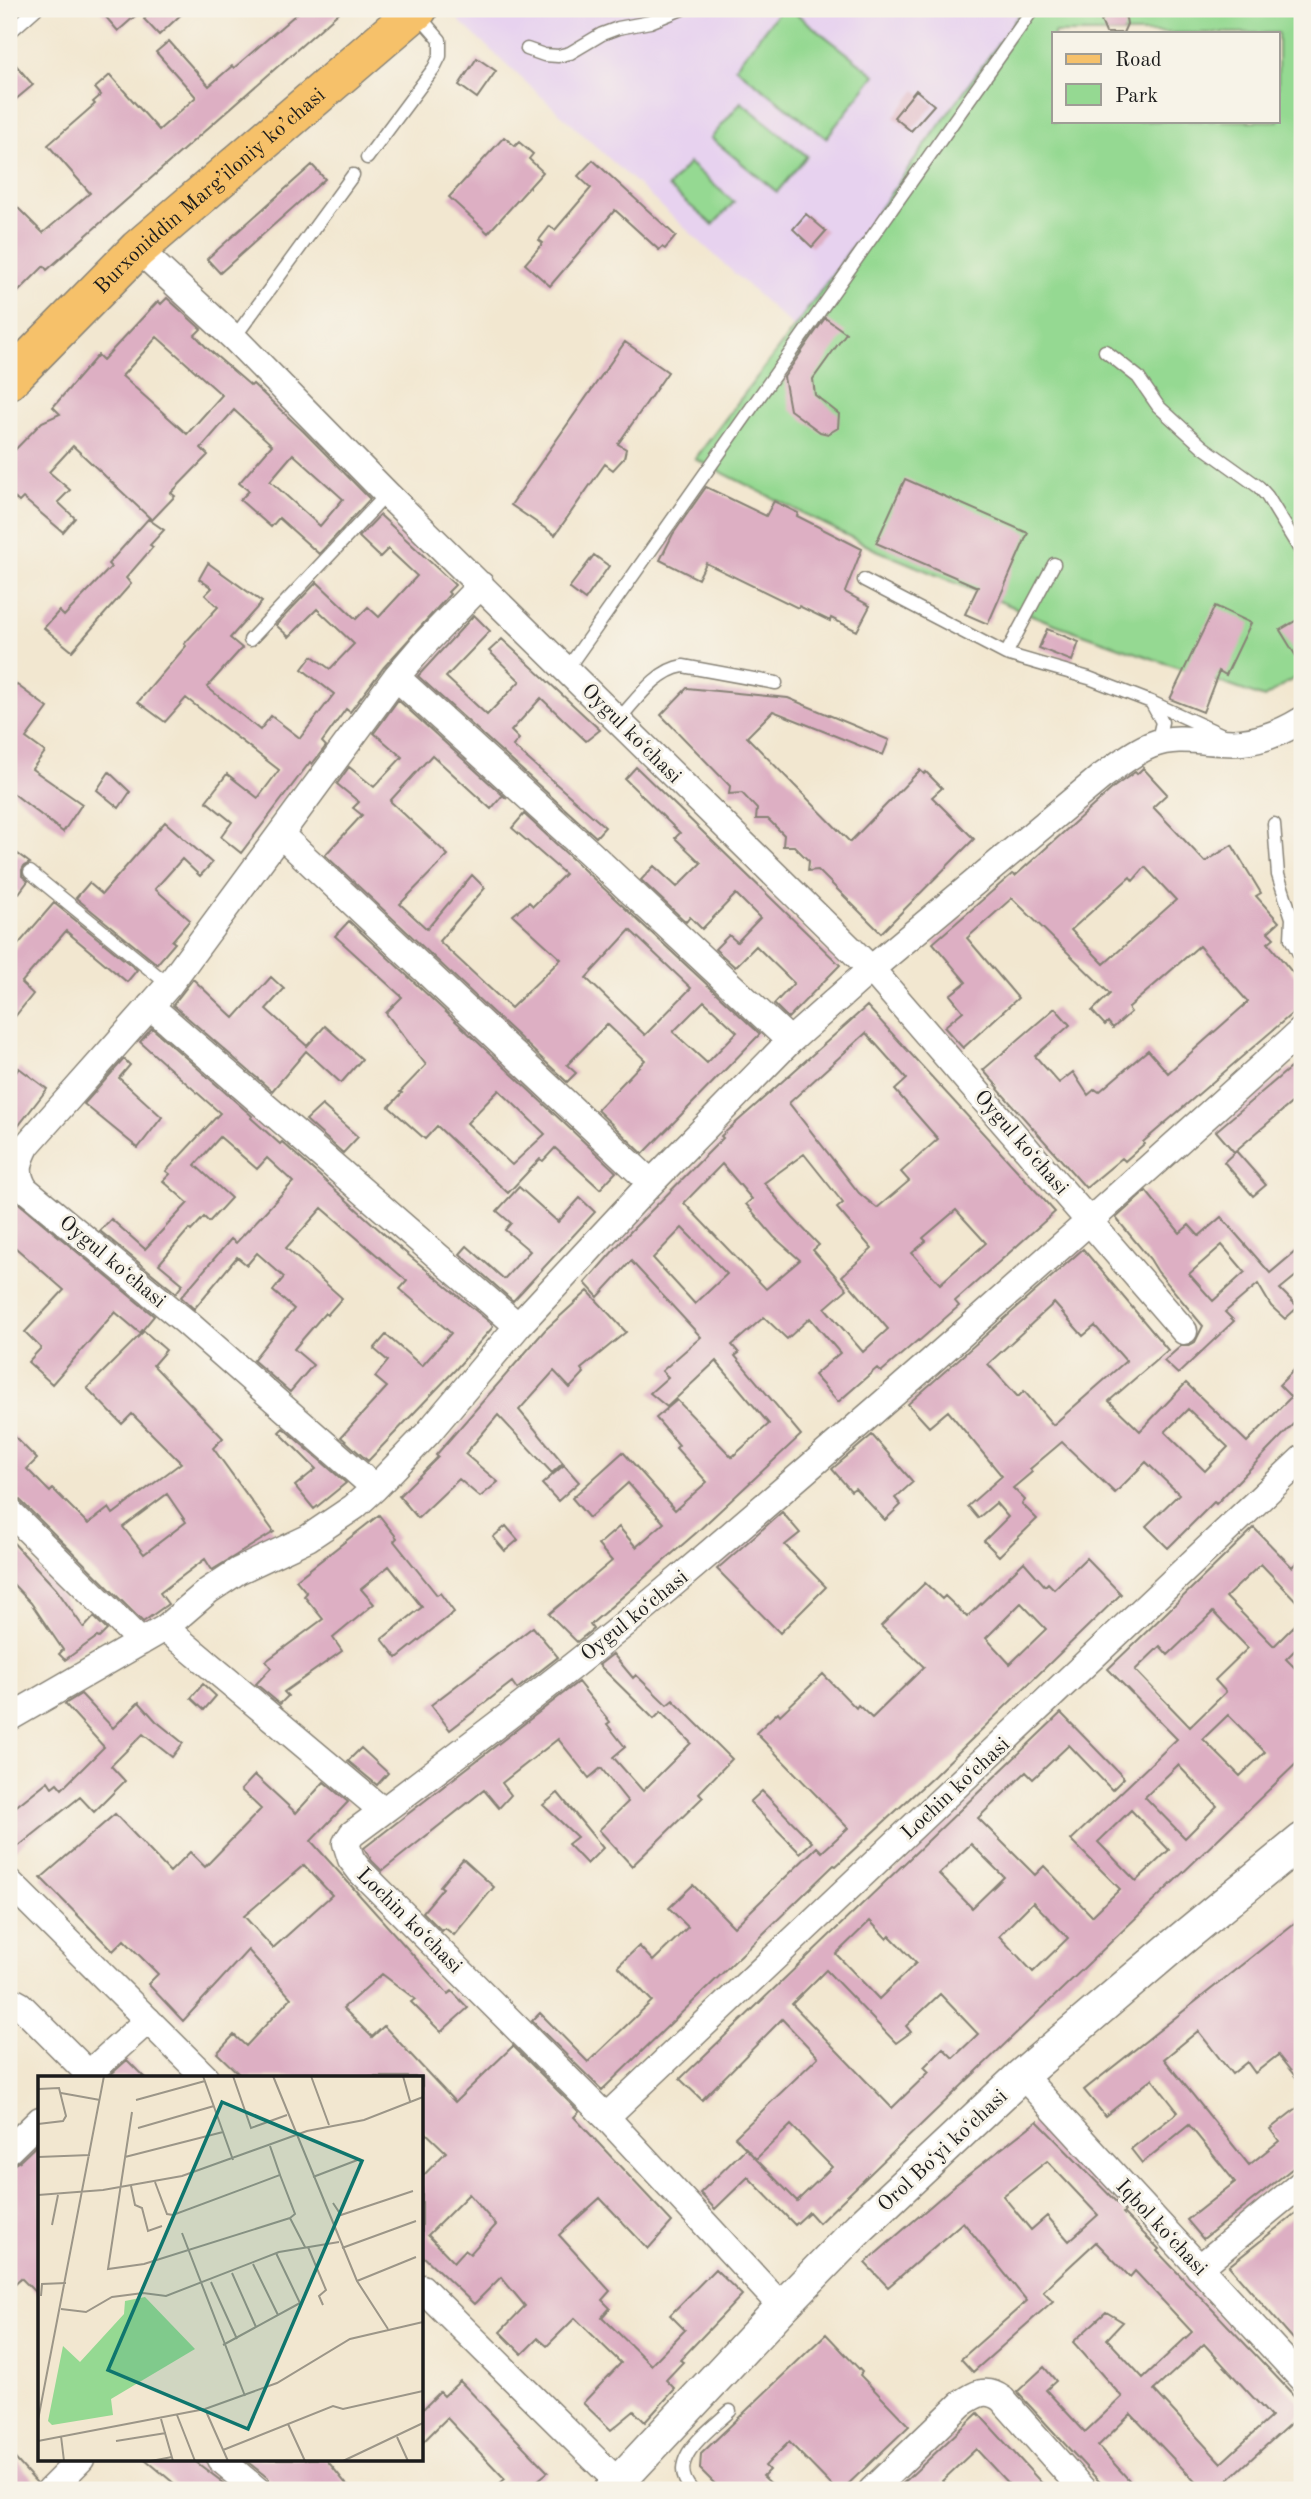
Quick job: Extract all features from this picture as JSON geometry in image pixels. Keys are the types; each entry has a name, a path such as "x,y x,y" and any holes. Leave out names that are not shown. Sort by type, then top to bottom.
{"main road":[{"name":"Burxoniddin Marg’iloniy ko’chasi","path":"9,380 138,249 414,10"}],"street":[{"path":"138,249 234,338 387,494 481,585"},
{"name":"Oygul koʻchasi","path":"375,1488 186,1322 25,1189 19,1180 18,1168 27,1146 169,985 396,677 481,585 871,969 1091,1221"},
{"path":"396,677 591,854 790,1041"},
{"path":"9,1718 164,1628 208,1591 238,1571 308,1538 354,1507 427,1434 517,1326 651,1183 790,1041 871,969 1101,777 1152,744 1176,740 1240,742 1270,735 1302,720"},
{"path":"281,835 651,1183"},
{"path":"150,1006 517,1326"},
{"name":"Oygul koʻchasi","path":"383,1811 673,1585 1091,1221 1302,1030"},
{"path":"1091,1221 1184,1331"},
{"name":"Lochin koʻchasi","path":"606,2117 1302,1459"},
{"path":"9,1511 141,1642"},
{"path":"164,1628 383,1811"},
{"name":"Lochin koʻchasi","path":"383,1811 352,1834 346,1843 351,1859 360,1871 606,2117 782,2307"},
{"name":"Orol Boʻyi koʻchasi","path":"618,2488 782,2307 860,2227 1022,2075 1302,1840"},
{"path":"9,1882 204,2076"},
{"path":"9,1999 20,2005 87,2076 148,2020"},
{"name":"Iqbol koʻchasi","path":"1022,2075 1302,2379"},
{"path":"9,2150 38,2122"},
{"path":"1199,2268 1302,2183"},
{"path":"424,2290 618,2488"},
{"path":"872,2490 961,2404 974,2395 985,2392 994,2393 1002,2399 1083,2490"},
{"path":"50,2490 80,2460"},
{"path":"221,2460 257,2490"}],"lane":[{"path":"9,33 36,9"},
{"path":"527,49 544,55 570,52 610,31 650,22 682,9"},
{"path":"567,669 1032,9"},
{"path":"367,158 434,68 440,56 440,40 414,10"},
{"path":"234,338 353,175"},
{"path":"1105,351 1138,377 1158,406 1203,447 1259,487 1302,553"},
{"path":"250,640 387,494"},
{"path":"1006,654 1054,564"},
{"path":"864,580 1006,654 1089,678 1240,742"},
{"path":"618,720 664,673 674,668 683,666 776,683"},
{"path":"1151,702 1162,722 1159,735 1152,744"},
{"path":"1274,824 1278,875 1292,918 1291,939 1302,959"},
{"path":"30,872 169,985"},
{"path":"692,2490 684,2478 682,2464 694,2446 730,2411"}],"shaded area":[{"path":"475,9 1023,9 794,328 458,20"}],"green space":[{"path":"781,9 790,9 875,75 826,138 735,67"},
{"path":"1023,9 1302,9 1302,673 1264,698 1049,622 874,549 695,459 794,328"},
{"path":"741,102 807,156 777,192 711,138"},
{"path":"689,163 734,202 713,225 668,187"}],"building":[{"path":"99,9 143,9 118,31"},
{"path":"155,9 187,9 159,35 144,19"},
{"path":"302,9 343,9 47,270 44,266 9,301 9,199 43,233 90,193 48,145 95,104 93,102 101,95 95,88 110,75 159,130 196,97 156,52 169,41 209,86"},
{"path":"1115,10 1126,18 1123,32 1106,32 1101,21 1109,11"},
{"path":"9,57 33,85 9,105"},
{"path":"477,58 496,71 477,98 459,85"},
{"path":"916,90 934,105 911,131 894,117"},
{"path":"504,137 515,146 519,142 533,154 529,159 543,172 488,233 449,197"},
{"path":"593,160 676,236 665,249 662,247 659,250 615,210 550,286 525,264 543,243 539,240 550,226 555,230 591,188 578,176"},
{"path":"312,165 325,179 220,273 207,259"},
{"path":"806,214 826,231 812,247 793,229"},
{"path":"167,298 201,329 195,335 207,348 251,386 253,384 370,499 319,554 279,518 271,527 240,500 249,491 239,483 272,445 234,410 201,448 208,455 171,493 175,496 152,520 73,446 49,472 70,490 58,502 75,518 63,532 23,498 19,502 9,493 9,456 42,422 60,414 53,407 98,355 103,360 158,301 161,304","holes":["157,337 222,395 187,434 122,376","293,454 343,499 320,526 270,481"]},
{"path":"825,318 846,333 813,379 815,395 839,414 838,428 828,434 820,432 790,410 784,377"},
{"path":"625,342 668,372 618,444 626,449 624,458 613,470 605,464 555,535 511,505"},
{"path":"905,479 1028,533 988,624 965,614 978,587 876,543"},
{"path":"706,487 766,516 774,501 798,513 797,516 862,549 845,592 870,606 857,631 831,618 830,621 799,606 798,608 706,563 698,579 660,560 673,534"},
{"path":"380,515 455,585 448,592 450,594 384,667 350,712 346,709 322,742 326,746 312,764 310,762 241,853 221,837 232,822 206,801 227,774 258,798 279,770 186,698 165,722 138,702 186,646 184,644 218,607 205,595 212,588 199,579 208,563 262,602 230,638 242,648 207,687 260,730 271,716 300,738 334,694 302,669 312,656 330,669 354,644 317,609 289,637 276,625 317,582 356,619 368,607 379,617 417,576 388,549 380,557 359,537"},
{"path":"148,519 164,530 126,578 131,584 72,651 44,628 59,611 64,616 111,567 108,564"},
{"path":"594,555 609,566 585,600 569,588"},
{"path":"1215,606 1251,623 1226,675 1219,671 1203,712 1170,699"},
{"path":"474,615 490,631 446,677 487,715 520,681 489,651 502,639 600,730 586,741 541,698 511,731 519,739 513,746 605,827 596,837 418,676"},
{"path":"1302,617 1302,666 1280,630"},
{"path":"1047,629 1079,642 1072,661 1039,648"},
{"path":"9,679 48,708 26,738 45,752 32,769 82,804 63,832 9,790"},
{"path":"687,688 788,698 889,740 883,755 773,711 747,737 850,842 920,770 924,774 926,772 942,788 932,797 974,839 881,933 818,870 808,871 809,861 794,846 783,846 784,835 768,819 756,819 757,809 742,793 729,794 730,786 661,715"},
{"path":"398,700 503,795 491,809 432,755 390,801 448,855 400,904 427,929 472,875 485,888 439,941 511,1008 561,959 513,915 529,902 533,906 565,874 512,828 524,814 760,1034 643,1154 597,1110 645,1060 607,1024 567,1065 576,1073 567,1082 325,855 362,815 353,808 359,802 337,784 349,767 374,787 402,757 374,733","holes":["630,930 691,988 645,1035 586,978","704,1001 737,1032 707,1063 673,1032"]},
{"path":"636,767 840,965 788,1018 774,1004 794,983 756,946 735,967 715,949 729,935 737,942 760,918 736,894 702,929 690,917 686,922 641,880 654,866 677,887 701,863 675,838 680,833 625,779"},
{"path":"1143,768 1167,794 1153,807 1205,862 1232,845 1261,893 1256,896 1279,922 1268,932 1274,938 1268,943 1302,984 1302,1005 1143,1142 1144,1144 1125,1161 1122,1158 1086,1188 983,1070 1055,1008 1070,1025 1035,1056 1059,1083 1073,1072 1088,1095 1095,1089 1099,1092 1148,1050 1168,1073 1248,1002 1199,946 1128,1008 1131,1012 1113,1028 1108,1022 1105,1025 1092,1011 1110,994 1012,898 967,938 1018,998 963,1048 944,1027 963,1011 950,995 966,982 933,943 1012,874 1015,876 1114,787 1135,772 1137,774","holes":["1145,867 1176,900 1104,964 1071,930 1130,877 1133,881"]},
{"path":"109,772 130,792 119,808 97,790"},
{"path":"165,822 212,863 200,876 182,859 155,889 190,920 157,964 76,898 89,883 102,894"},
{"path":"18,854 30,863 22,870 22,876 28,881 19,893 9,885 9,866"},
{"path":"54,903 137,970 127,982 66,931 21,983 33,994 9,1024 9,955"},
{"path":"349,921 616,1172 600,1189 555,1148 543,1161 540,1159 508,1193 437,1126 425,1139 389,1107 426,1065 386,1013 402,997 335,936","holes":["499,1090 545,1134 512,1165 467,1123"]},
{"path":"271,977 284,989 266,1009 307,1046 325,1026 362,1059 341,1083 306,1051 272,1091 173,1005 193,979 234,1018"},
{"path":"867,1006 1055,1212 955,1301 959,1306 881,1372 877,1368 838,1402 814,1375 840,1353 810,1318 787,1339 764,1317 732,1345 739,1353 735,1356 801,1435 696,1533 590,1625 593,1629 577,1642 549,1614 612,1561 598,1545 619,1527 636,1547 664,1523 628,1483 589,1518 572,1498 623,1452 675,1510 707,1482 676,1448 679,1445 656,1418 677,1400 732,1457 769,1424 716,1361 667,1407 650,1393 668,1377 662,1371 701,1337 631,1261 598,1297 585,1283 629,1233 723,1138 721,1136","holes":["866,1033 907,1079 895,1090 938,1139 901,1172 909,1181 877,1208 859,1193 789,1103","804,1154 843,1203 837,1208 872,1249 842,1276 888,1329 863,1352 825,1308 847,1289 813,1250 819,1245 764,1183","722,1164 752,1199 746,1204 774,1237 800,1260 766,1289 684,1203","956,1210 986,1243 940,1284 912,1253 926,1241 923,1238","682,1228 727,1274 695,1304 653,1258"]},
{"path":"152,1028 280,1144 282,1142 394,1243 492,1324 493,1327 455,1370 368,1461 341,1437 387,1387 375,1377 388,1361 374,1349 386,1335 422,1366 451,1333 400,1289 407,1281 322,1208 286,1248 342,1298 294,1349 313,1365 290,1392 253,1360 294,1309 273,1291 284,1277 257,1253 247,1265 237,1257 194,1309 181,1297 231,1239 236,1243 293,1182 267,1158 257,1169 220,1137 195,1165 231,1198 209,1222 204,1217 191,1231 189,1229 159,1264 183,1284 176,1293 100,1231 111,1219 145,1249 188,1203 163,1181 170,1174 166,1171 220,1113 140,1042"},
{"path":"124,1059 130,1065 119,1078 162,1117 138,1148 84,1104"},
{"path":"1302,1061 1302,1094 1234,1152 1216,1131 1290,1068 1291,1070"},
{"path":"19,1068 47,1089 9,1138 9,1082"},
{"path":"322,1105 358,1137 343,1153 306,1120"},
{"path":"1236,1151 1266,1185 1253,1196 1224,1162"},
{"path":"519,1187 558,1222 580,1198 595,1212 513,1301 460,1254 467,1246 504,1279 530,1251 505,1230 511,1223 497,1211"},
{"path":"1146,1191 1180,1233 1189,1225 1199,1236 1221,1217 1270,1273 1302,1246 1302,1271 1280,1289 1298,1307 1285,1319 1271,1306 1258,1284 1225,1312 1234,1321 1178,1374 1164,1361 1181,1346 1195,1342 1203,1326 1116,1218","holes":["1222,1245 1245,1272 1213,1301 1189,1274"]},
{"path":"9,1195 154,1316 140,1333 115,1312 52,1384 28,1362 41,1348 25,1332 64,1290 9,1242"},
{"path":"1083,1249 1168,1350 1109,1401 1140,1431 1186,1383 1247,1442 1291,1397 1279,1385 1302,1362 1302,1415 1216,1504 1214,1502 1168,1548 1146,1526 1179,1494 1146,1462 1115,1493 1062,1442 1030,1469 1032,1472 1013,1488 1025,1500 1022,1504 1037,1519 999,1556 984,1541 1008,1517 996,1503 978,1518 968,1506 1002,1476 948,1411 929,1427 908,1404","holes":["1054,1303 1083,1336 1095,1326 1126,1361 1053,1425 1024,1391 1018,1397 988,1364","1188,1409 1228,1447 1205,1471 1165,1432"]},
{"path":"588,1291 626,1332 581,1369 584,1373 570,1388 554,1371 519,1410 563,1463 552,1473 498,1415 465,1454 498,1482 480,1497 459,1479 418,1518 399,1496 438,1457 436,1455 545,1330"},
{"path":"144,1331 166,1350 153,1365 223,1438 213,1448 274,1532 212,1570 205,1559 160,1593 168,1604 143,1622 20,1500 9,1494 9,1431 37,1459 27,1469 50,1492 53,1489 88,1524 109,1508 113,1514 181,1463 132,1414 122,1424 87,1388","holes":["167,1494 186,1522 144,1554 123,1527"]},
{"path":"283,1428 346,1483 314,1509 295,1486 316,1469 279,1432"},
{"path":"872,1435 913,1482 895,1498 901,1505 885,1520 855,1488 851,1491 832,1469"},
{"path":"564,1465 579,1482 558,1501 542,1484"},
{"path":"782,1512 800,1533 785,1545 826,1587 780,1633 717,1569"},
{"path":"379,1515 397,1538 394,1541 454,1612 397,1658 382,1639 422,1607 389,1566 361,1589 374,1604 333,1638 342,1651 284,1692 288,1696 280,1704 256,1684 271,1668 266,1661 323,1619 304,1596 307,1593 296,1580"},
{"path":"506,1526 518,1540 505,1551 493,1537"},
{"path":"1254,1528 1292,1567 1302,1557 1302,1607 1261,1564 1226,1597 1274,1646 1302,1618 1302,1643 1286,1659 1302,1675 1302,1758 819,2223 809,2212 795,2225 748,2177 715,2209 700,2193 746,2148 735,2137 818,2057 782,2019 702,2100 680,2079 1061,1713 1124,1778 1112,1790 1069,1745 1033,1779 1026,1772 978,1818 1035,1875 1044,1866 1092,1916 1120,1889 1071,1840 1177,1739 1108,1669","holes":["1213,1612 1248,1648 1215,1680 1226,1692 1190,1727 1135,1670 1160,1646 1168,1655","1228,1715 1265,1752 1240,1776 1203,1739","1178,1765 1217,1806 1185,1838 1145,1797","1131,1810 1169,1850 1136,1881 1098,1842","971,1844 1004,1877 972,1908 939,1874","1033,1902 1068,1938 1033,1972 999,1936","870,1921 887,1939 890,1936 916,1963 879,1999 836,1954","826,1970 896,2043 911,2032 906,2026 940,1994 978,2034 953,2058 943,2048 924,2067 929,2072 892,2108 792,2004","791,2125 832,2167 797,2201 756,2159"]},
{"path":"9,1538 56,1589 84,1628 94,1617 107,1630 99,1638 65,1660 59,1654 63,1650 31,1603 9,1580"},
{"path":"1086,1558 1121,1594 934,1776 834,1865 602,2090 532,2021 540,2013 588,2062 652,2001 618,1966 639,1946 653,1961 688,1927 669,1908 693,1885 734,1927 817,1847 822,1852 848,1828 756,1733 778,1712 780,1715 823,1674 856,1708 858,1705 872,1718 924,1667 881,1626 925,1583 942,1599 945,1596 967,1617 1024,1562 1045,1586 1048,1583 1054,1589","holes":["1021,1603 1046,1629 1010,1664 986,1638"]},
{"path":"533,1627 558,1657 517,1689 512,1682 450,1730 431,1705"},
{"path":"613,1654 633,1678 636,1675 667,1705 673,1700 732,1759 699,1793 703,1797 632,1866 599,1830 628,1802 601,1768 589,1778 558,1739 502,1783 511,1795 499,1808 484,1790 382,1871 372,1861 364,1848 578,1682 610,1722 607,1724 625,1747 613,1757 643,1791 691,1743 661,1712 654,1719 599,1665"},
{"path":"203,1684 216,1696 204,1710 191,1698"},
{"path":"81,1694 113,1728 139,1702 156,1721 183,1743 172,1757 143,1734 111,1766 125,1781 94,1812 80,1797 9,1854 9,1812 48,1781 52,1787 57,1783 62,1789 104,1747 65,1704"},
{"path":"361,1748 388,1773 377,1785 348,1761"},
{"path":"255,1775 296,1813 324,1782 348,1802 311,1841 448,1994 452,1991 468,2008 441,2032 411,2002 415,1999 382,1974 343,2008 372,2037 384,2026 455,2102 513,2046 579,2112 574,2117 672,2222 648,2249 600,2198 559,2235 610,2291 602,2300 610,2308 602,2317 651,2365 685,2330 670,2315 715,2269 742,2295 680,2360 683,2362 666,2380 675,2389 645,2422 634,2411 611,2430 583,2403 621,2363 575,2318 547,2346 538,2338 522,2354 500,2332 525,2306 501,2277 474,2304 424,2257 424,2175 446,2152 424,2131 424,2076 241,2076 217,2053 234,2035 246,2046 291,1998 248,1950 183,2021 148,1984 158,1974 124,1940 113,1951 41,1878 115,1814 170,1872 190,1852 205,1867 261,1809 241,1790","holes":["304,1865 332,1895 273,1948 244,1916","469,2194 496,2225 470,2254 465,2250 454,2262 428,2235"]},
{"path":"762,1791 812,1842 800,1853 750,1802"},
{"path":"558,1793 603,1848 587,1864 568,1844 577,1837 543,1805"},
{"path":"463,1859 494,1887 454,1935 445,1928 442,1931 423,1912"},
{"path":"1302,1917 1302,2085 1278,2055 1255,2073 1247,2062 1232,2074 1198,2031 1164,2059 1249,2165 1279,2141 1270,2129 1302,2104 1302,2161 1203,2239 1187,2220 1235,2182 1189,2125 1142,2163 1131,2149 1178,2112 1152,2079 1105,2116 1084,2090"},
{"path":"127,2060 143,2076 109,2076"},
{"path":"1037,2121 1125,2211 1123,2213 1159,2249 1157,2251 1302,2404 1302,2413 1217,2490 1203,2490 1131,2414 1098,2446 1129,2480 1127,2482 1134,2490 1107,2490 1017,2392 1044,2367 1056,2381 1046,2390 1085,2432 1122,2397 1073,2342 1106,2312 1123,2322 1107,2339 1143,2378 1192,2332 1135,2271 1130,2277 1096,2242 1043,2291 1053,2301 973,2372 961,2359 1027,2301 963,2222 888,2287 865,2263 955,2185","holes":["1047,2161 1098,2215 1069,2241 1047,2216 1031,2230 1003,2196","1204,2344 1271,2417 1221,2463 1154,2390"]},
{"path":"38,2144 38,2295 21,2278 9,2289 9,2167 20,2161"},
{"path":"1302,2208 1302,2349 1229,2266"},
{"path":"826,2334 862,2372 860,2375 909,2426 842,2490 836,2490 789,2442 765,2466 769,2470 763,2476 778,2490 721,2490 700,2469 701,2454"},
{"path":"460,2381 548,2472 526,2490 492,2490 505,2479 447,2418 424,2441 424,2408 440,2392 444,2396"},
{"path":"978,2413 1048,2490 1014,2490 976,2449 942,2481 950,2490 896,2490"},
{"path":"9,2452 37,2483 35,2490 9,2490"},
{"path":"146,2460 193,2460 233,2490 182,2490"},
{"path":"245,2460 327,2460 351,2490 272,2490 268,2478"}]}
